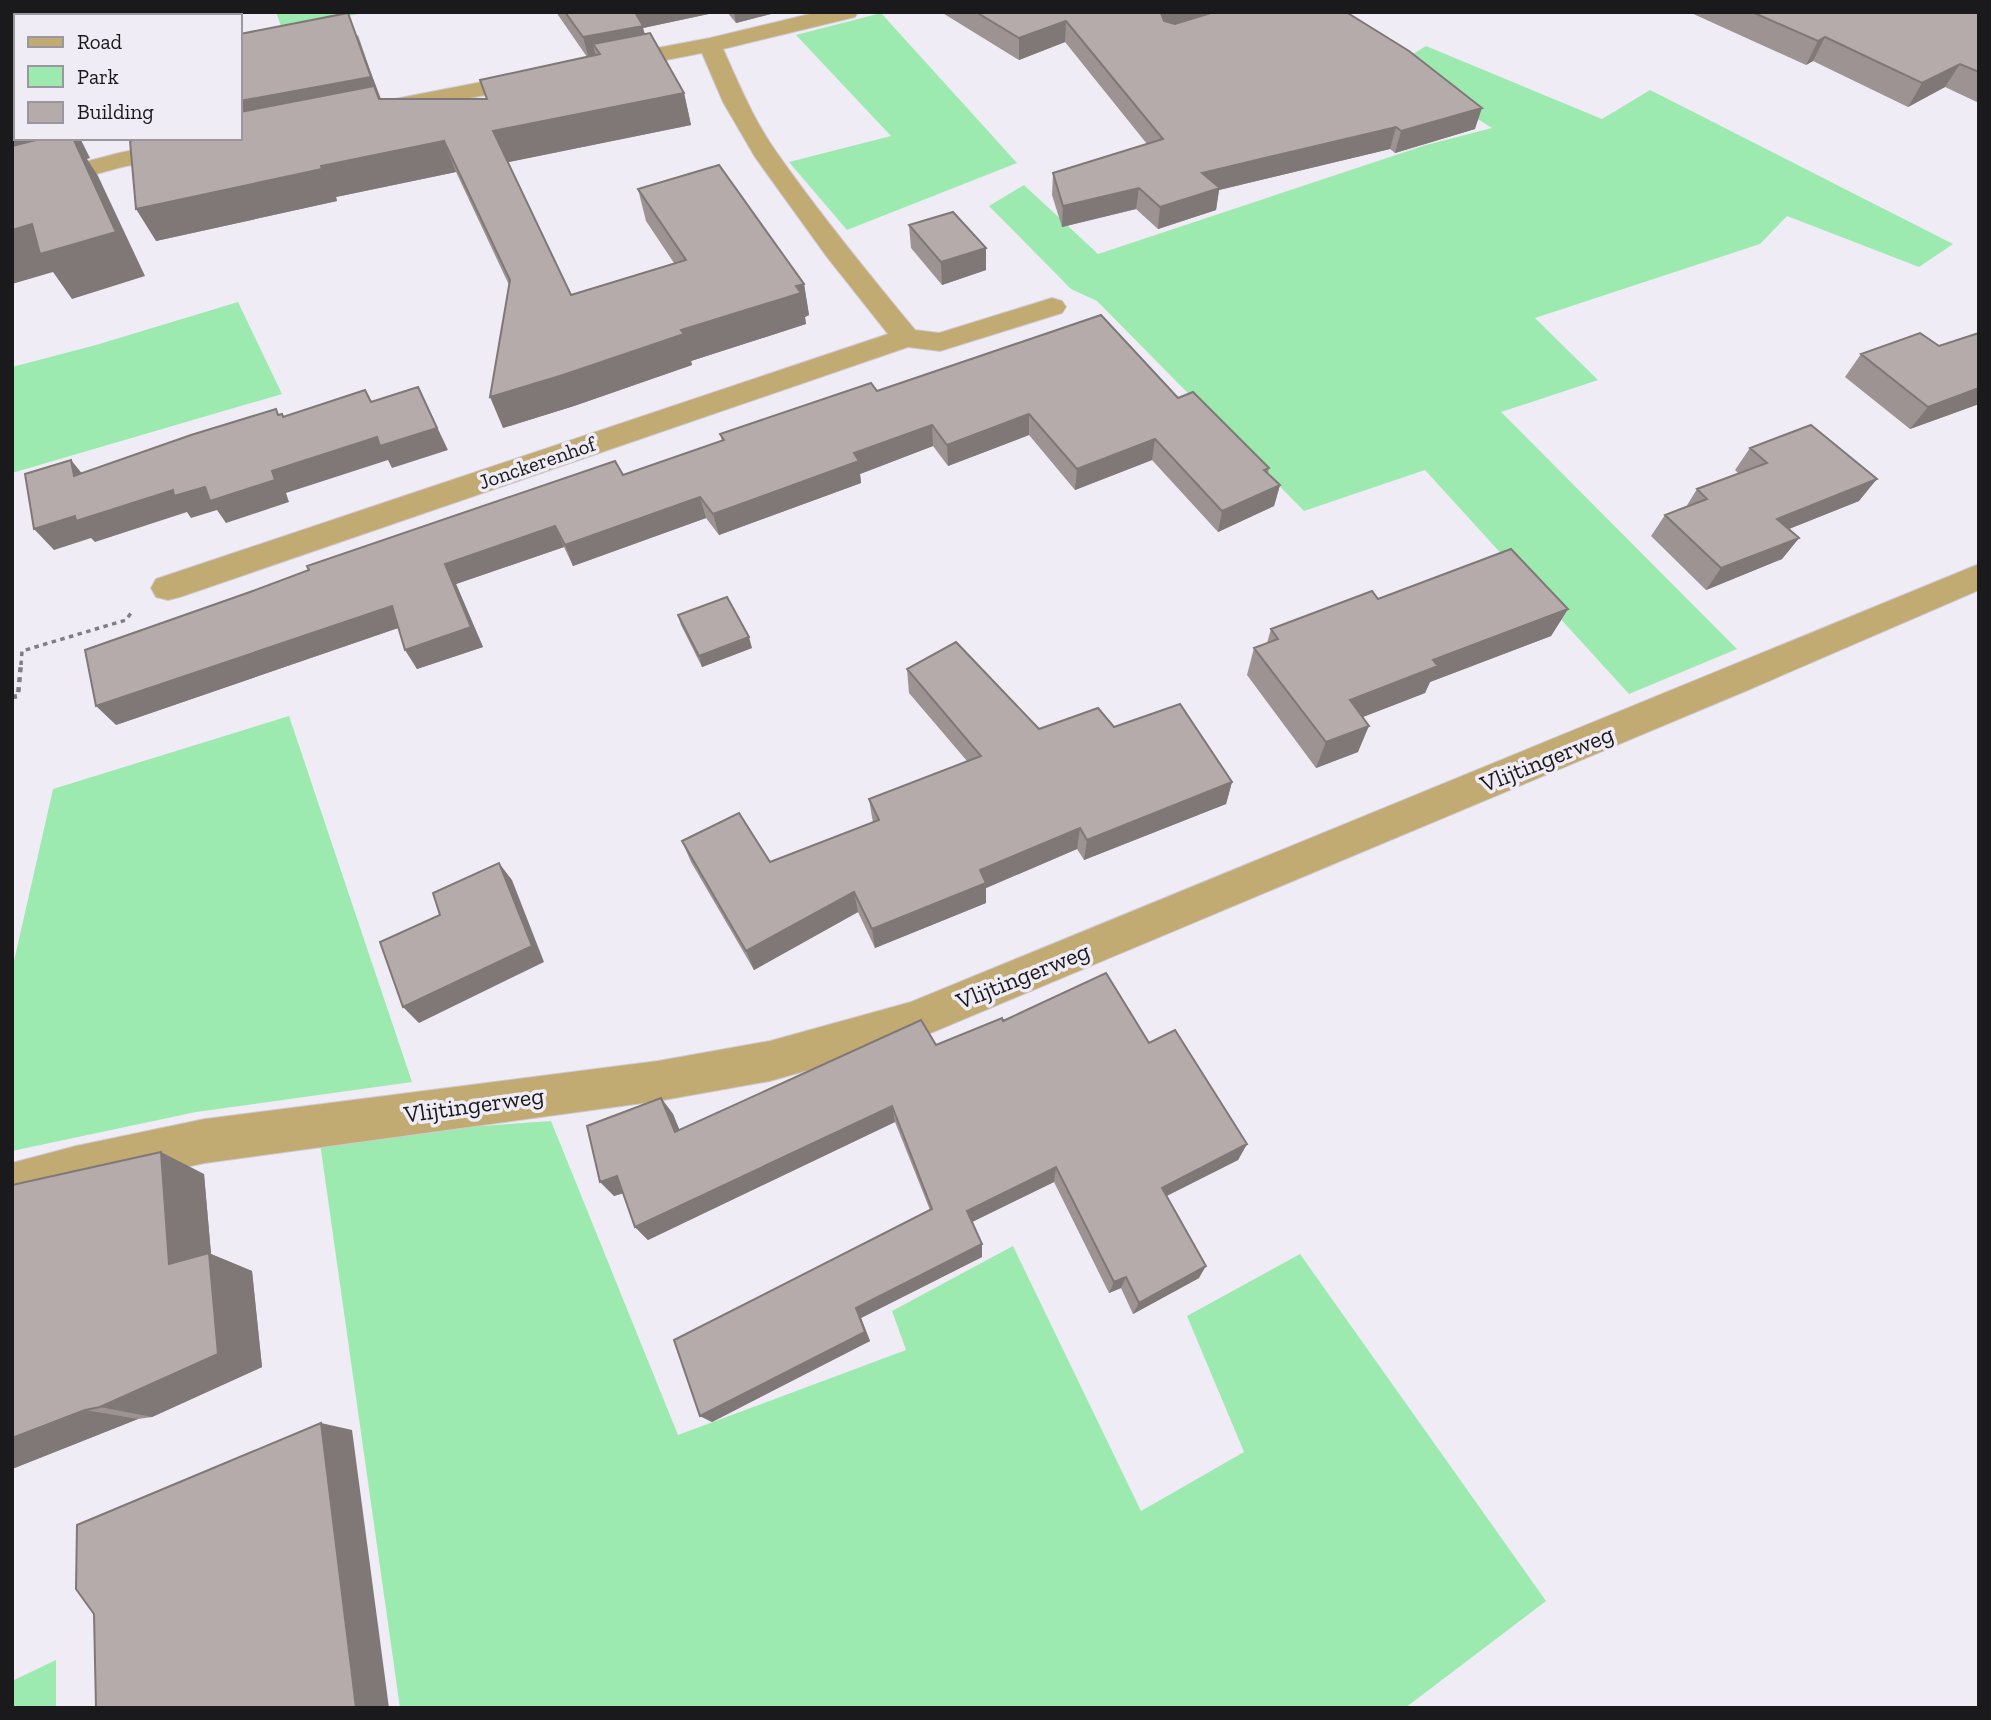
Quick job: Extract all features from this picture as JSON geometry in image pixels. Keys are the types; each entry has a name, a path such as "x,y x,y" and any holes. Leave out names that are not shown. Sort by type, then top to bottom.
{"street":[{"path":"589,68 710,45 847,12"},
{"path":"710,45 735,102 766,157 782,174 836,251 906,338"},
{"path":"361,113 549,76"},
{"path":"12,189 115,149 208,140"},
{"name":"Jonckerenhof","path":"168,588 906,338 940,342 1052,307"},
{"name":"Vlijtingerweg","path":"12,1185 76,1168 205,1141 658,1081 770,1061 914,1021 1736,680 1979,576"}],"path":[{"path":"12,697 18,696 23,651 126,620 142,598 168,588"}],"green space":[{"path":"276,12 363,12 364,13 282,29"},
{"path":"881,13 1017,163 847,230 789,162 891,136 796,35"},
{"path":"1426,46 1602,119 1650,90 1953,244 1919,267 1787,216 1760,244 1535,318 1598,380 1501,412 1737,649 1629,694 1425,470 1304,511 1097,301 1071,289 989,206 1024,185 1098,254 1426,145 1492,128 1428,88 1375,77"},
{"path":"238,302 282,394 12,473 12,367"},
{"path":"289,716 412,1082 196,1112 12,1151 12,970 53,789"},
{"path":"551,1121 678,1435 906,1350 892,1311 1013,1246 1141,1511 1244,1452 1187,1316 1300,1254 1546,1601 1405,1708 400,1708 320,1143 454,1128"},
{"path":"56,1660 56,1708 12,1708 12,1681"}],"building":[{"path":"565,12 635,12 643,26 583,37"},
{"path":"976,12 1162,12 1164,21 1175,24 1214,12 1346,12 1409,51 1482,108 1401,131 1396,127 1202,173 1220,188 1160,207 1139,188 1063,206 1053,173 1163,139 1066,21 1019,38"},
{"path":"1752,12 1979,12 1979,72 1960,64 1922,83 1825,37 1818,41"},
{"path":"348,13 371,77 242,101 242,34"},
{"path":"650,33 684,93 493,131 571,295 686,260 638,189 719,165 804,284 796,286 801,293 681,330 684,334 490,397 510,280 444,141 321,166 322,169 136,209 130,141 242,140 242,112 374,86 379,99 487,99 480,80 600,54 593,44"},
{"path":"12,88 14,88 12,126"},
{"path":"36,140 74,140 116,232 40,254 32,224 12,230 12,146"},
{"path":"953,212 986,248 941,262 909,225"},
{"path":"1101,315 1178,398 1193,392 1269,468 1264,470 1280,485 1222,511 1155,439 1077,469 1029,414 947,445 932,425 854,453 859,461 713,514 700,497 565,545 555,526 445,564 471,627 405,650 392,606 96,706 85,650 309,570 307,566 615,461 623,475 724,440 720,434 871,383 877,391"},
{"path":"1920,333 1939,346 1979,333 1979,388 1928,407 1861,354"},
{"path":"418,387 437,428 380,446 377,437 272,471 275,480 210,501 205,487 174,496 173,490 76,521 75,516 34,529 25,474 71,460 74,476 276,409 278,415 282,414 283,417 365,390 371,402"},
{"path":"1811,425 1877,479 1777,519 1799,538 1721,568 1665,515 1707,499 1697,489 1767,463 1750,448"},
{"path":"1511,549 1568,609 1433,660 1438,666 1350,700 1369,726 1326,742 1254,648 1278,639 1271,629 1372,591 1378,599"},
{"path":"727,597 749,637 699,656 678,615"},
{"path":"956,642 1039,729 1098,708 1114,727 1180,704 1232,782 1087,840 1080,828 980,870 986,883 872,929 854,892 746,951 682,841 739,813 770,862 879,820 869,799 981,756 907,669"},
{"path":"499,863 532,946 403,1007 380,942 440,915 433,893"},
{"path":"1106,973 1149,1043 1175,1030 1247,1144 1162,1188 1206,1266 1139,1303 1126,1277 1114,1282 1056,1167 967,1211 982,1244 856,1308 865,1332 700,1416 674,1340 932,1209 892,1106 635,1227 617,1176 600,1182 587,1126 661,1098 675,1132 921,1020 936,1045 1002,1018 1003,1021"},
{"path":"161,1152 169,1264 209,1253 218,1354 100,1407 85,1410 12,1438 12,1185"},
{"path":"321,1423 356,1708 96,1708 94,1614 76,1589 77,1525"}]}
